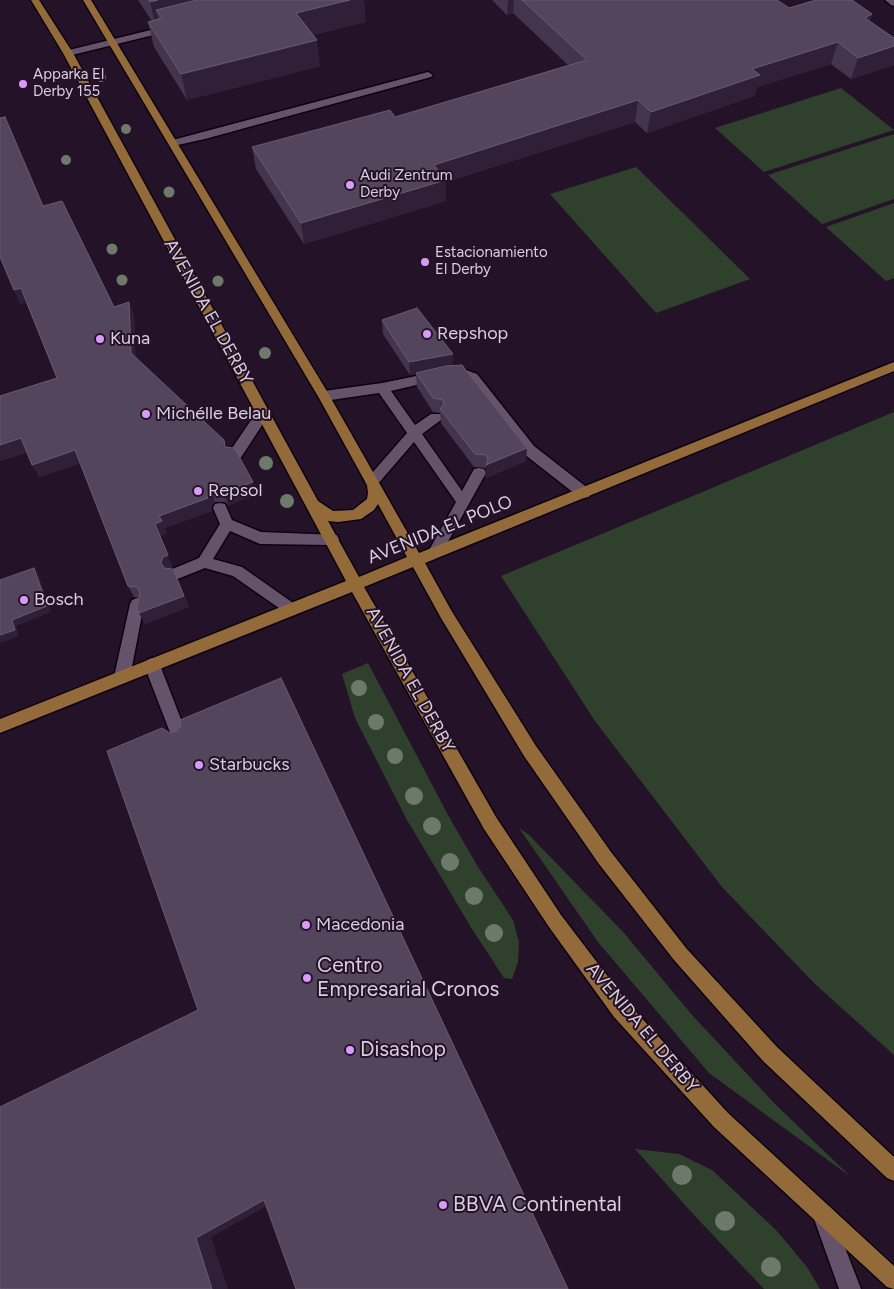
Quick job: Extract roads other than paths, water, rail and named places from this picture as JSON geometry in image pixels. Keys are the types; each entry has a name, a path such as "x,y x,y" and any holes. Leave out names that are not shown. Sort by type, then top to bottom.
{"main road":[{"name":"AVENIDA EL DERBY","path":"35,0 68,53 357,584 385,639 490,824 555,921 621,1010 721,1120 894,1280"},
{"path":"86,0 113,42 324,396 446,614 530,751 617,873 680,954 770,1054 894,1172"},
{"name":"AVENIDA EL POLO","path":"0,726 584,493 894,366"},
{"path":"312,503 316,509 330,516 347,517 356,515 369,506 373,500 375,493 372,481"}],"street":[{"path":"889,0 894,4"},
{"path":"68,53 181,26"},
{"path":"173,143 428,75"},
{"path":"324,396 382,388 446,374 463,373 473,377 484,399 524,452 584,493"},
{"path":"382,388 463,502"},
{"path":"235,455 263,413"},
{"path":"372,481 414,433 436,417"},
{"path":"435,552 479,473"},
{"path":"220,508 227,524 260,538 332,539"},
{"path":"175,574 204,562 227,524"},
{"path":"204,562 237,571 290,609"},
{"path":"122,677 137,604"},
{"path":"152,666 184,748"},
{"path":"823,1216 850,1289"}],"place":[{"name":"Apparka El Derby 155","path":"23,84"},
{"name":"Audi Zentrum Derby","path":"350,185"},
{"name":"Estacionamiento El Derby","path":"425,262"},
{"name":"Repshop","path":"427,334"},
{"name":"Kuna","path":"100,339"},
{"name":"Michélle Belau","path":"146,414"},
{"name":"Repsol","path":"198,491"},
{"name":"Bosch","path":"24,600"},
{"name":"Starbucks","path":"199,765"},
{"name":"Macedonia","path":"306,925"},
{"name":"Centro Empresarial Cronos","path":"307,978"},
{"name":"Disashop","path":"350,1050"},
{"name":"BBVA Continental","path":"443,1205"}]}
